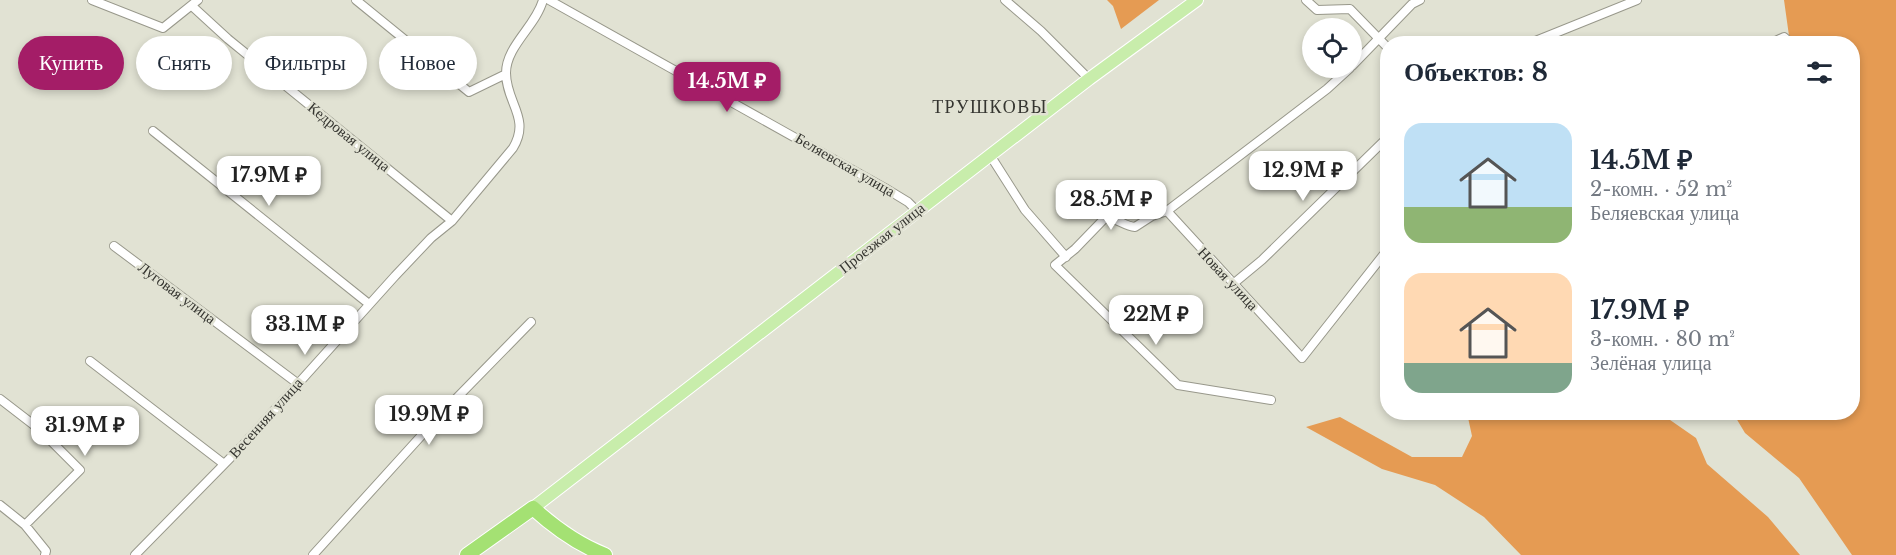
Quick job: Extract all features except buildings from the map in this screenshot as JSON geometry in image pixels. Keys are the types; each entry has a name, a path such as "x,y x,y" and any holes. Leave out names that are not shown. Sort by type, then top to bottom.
{"highway":[{"path":"467,555 533,508 555,528 575,541 605,555"}],"main road":[{"name":"Проезжая улица","path":"533,508 1089,79 1197,0"}],"street":[{"path":"92,0 163,28 195,3"},
{"path":"356,0 469,92 506,74 511,54 543,0"},
{"name":"Беляевская улица","path":"550,0 856,171 899,196 917,211"},
{"path":"1005,0 1041,31 1089,79"},
{"path":"1306,0 1317,10 1350,9 1380,39 1362,56"},
{"path":"1548,36 1637,0"},
{"path":"1383,36 1416,1"},
{"name":"Кедровая улица","path":"195,3 228,39 452,220"},
{"name":"Весенняя улица","path":"135,555 224,465 431,238 452,220 513,148 521,131 506,74"},
{"path":"1271,400 1178,385 1055,265 1105,218 1112,217 1127,226 1135,227 1152,216 1167,212 1339,78"},
{"path":"153,131 369,304"},
{"path":"1233,284 1262,260 1380,144"},
{"path":"990,155 1025,210 1066,257"},
{"name":"Новая улица","path":"1167,212 1302,358 1380,259"},
{"name":"Луговая улица","path":"114,246 297,383"},
{"path":"313,555 441,414 531,322"},
{"path":"90,361 224,465"},
{"path":"0,399 39,429 80,470 25,525"},
{"path":"0,504 25,525 44,554"}],"shaded area":[{"path":"1107,0 1159,0 1121,29 1113,6"},
{"path":"1784,0 1896,0 1896,555 1852,555 1799,478 1745,433 1737,420 1860,420 1860,36 1789,36"},
{"path":"1340,417 1412,457 1462,457 1472,436 1469,420 1670,420 1696,438 1707,464 1768,517 1800,555 1521,555 1484,517 1435,485 1382,469 1306,427"}],"district":[{"name":"ТРУШКОВЫ","path":"990,107"}]}
